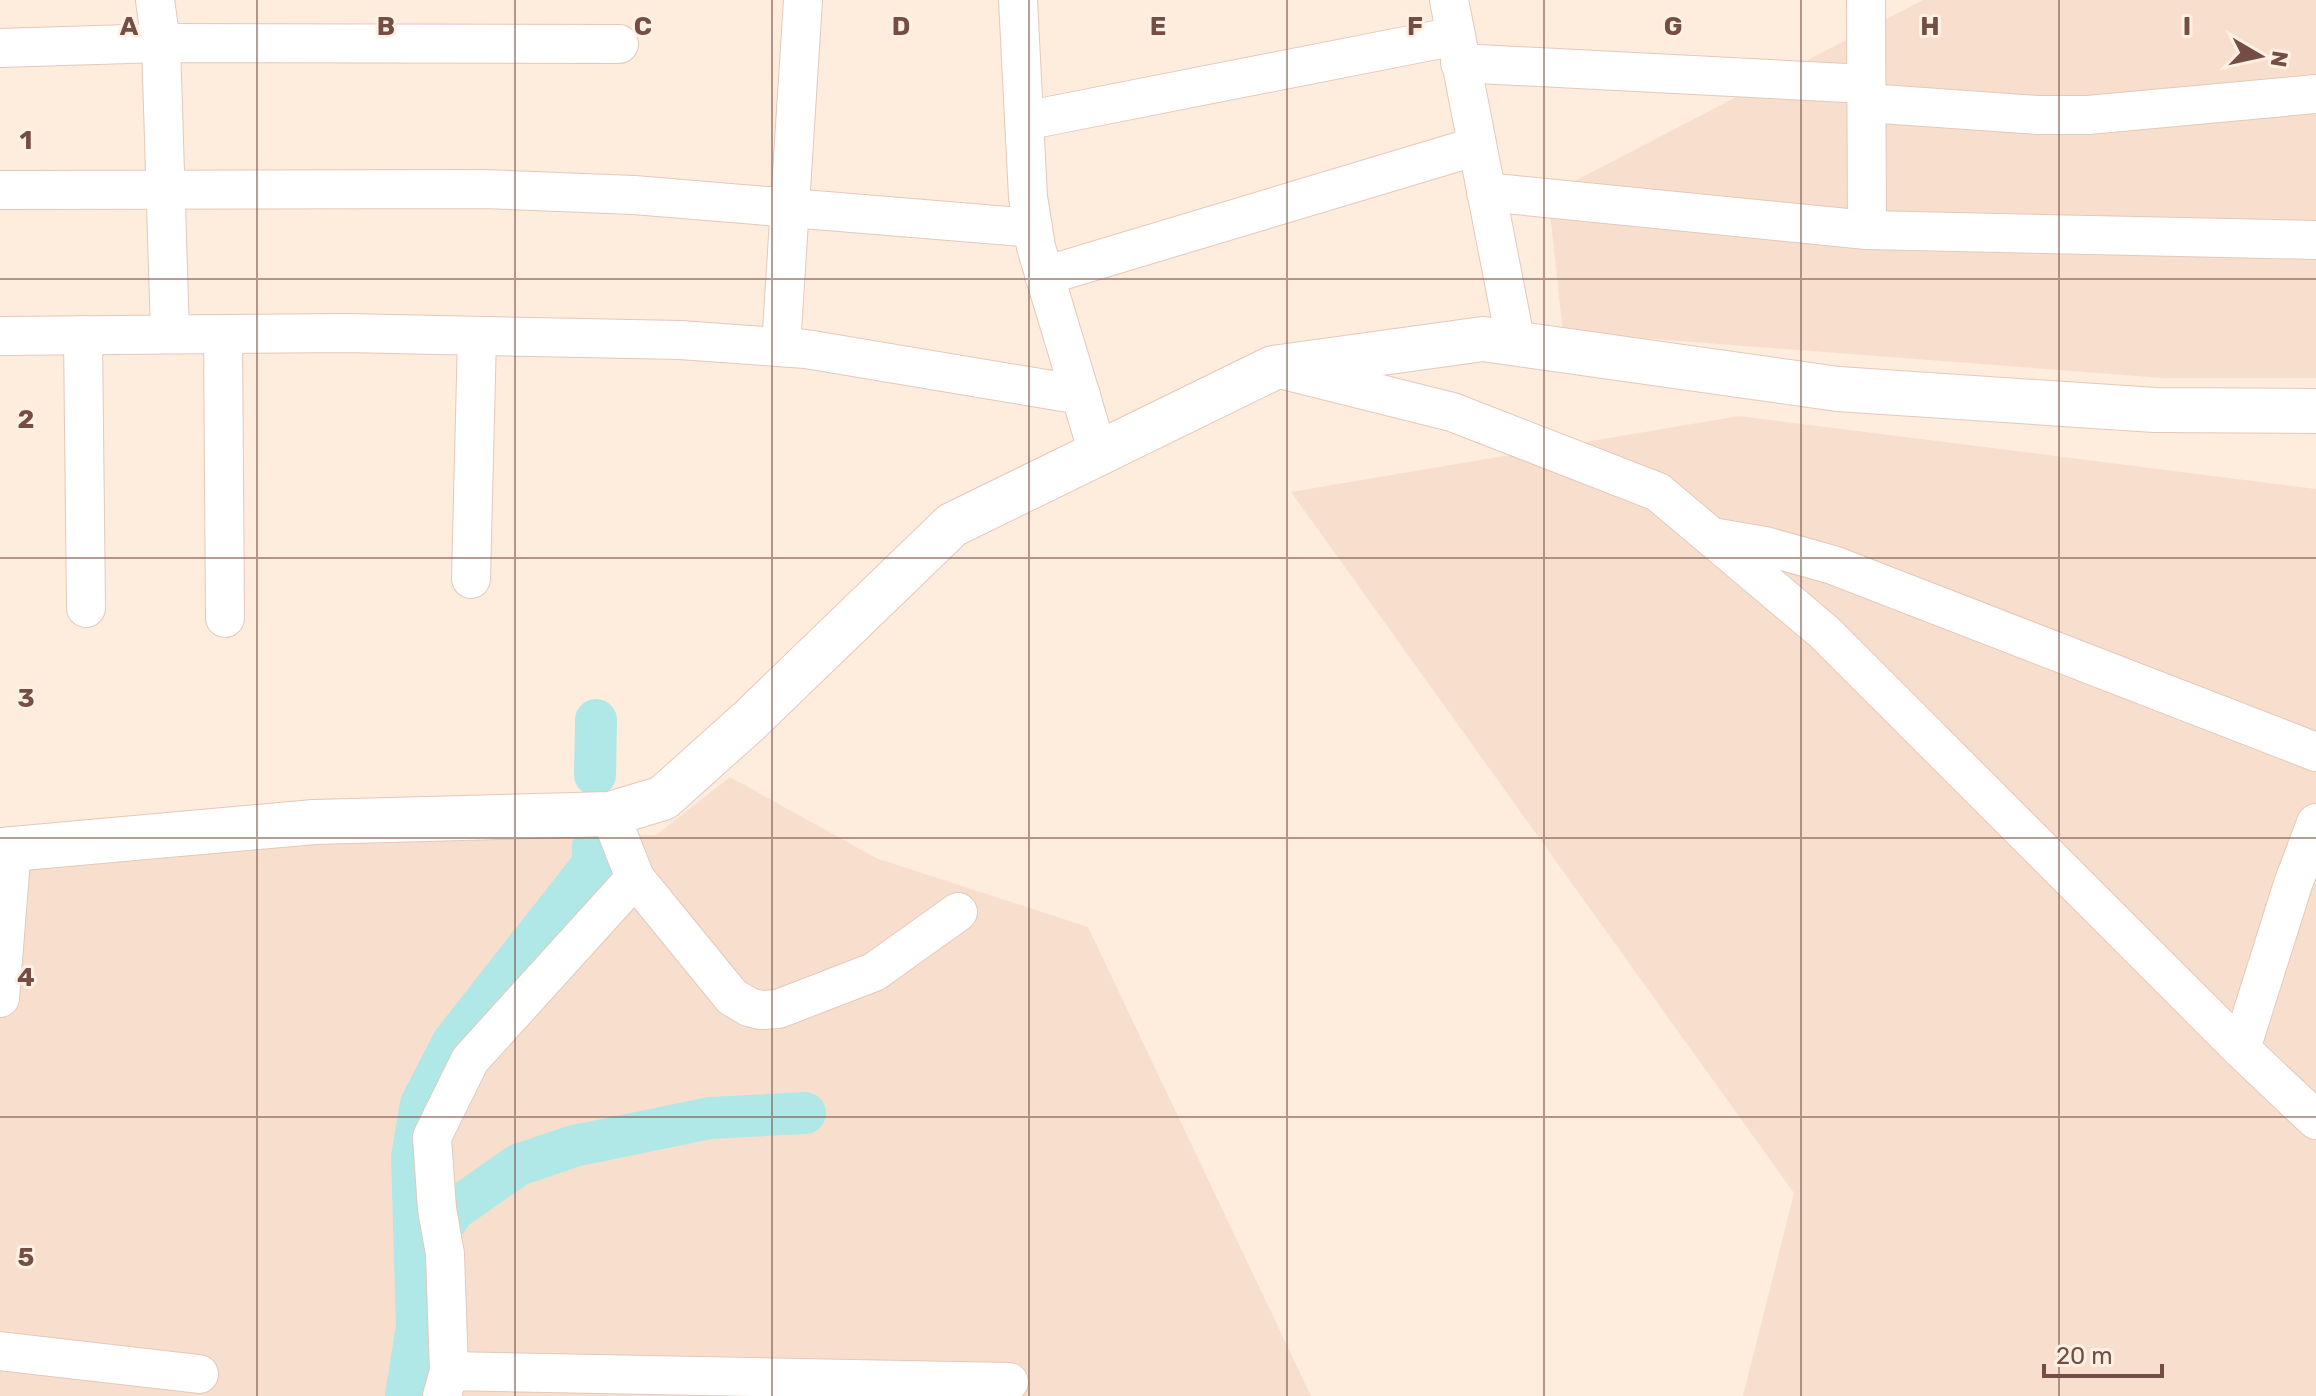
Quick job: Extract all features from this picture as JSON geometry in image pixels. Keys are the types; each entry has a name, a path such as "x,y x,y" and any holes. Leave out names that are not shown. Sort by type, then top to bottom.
{"street":[{"path":"155,0 161,43 170,334"},
{"path":"781,347 803,0"},
{"path":"1018,0 1033,228 1044,276 1098,453"},
{"path":"1866,0 1867,230"},
{"path":"1024,121 1455,33 1867,94 2038,115 2088,115 2316,94"},
{"path":"1455,33 1516,344"},
{"path":"0,48 161,43 619,44"},
{"path":"1044,276 1477,146"},
{"path":"0,190 499,190 634,195 1033,228"},
{"path":"1486,192 1867,230 2316,240"},
{"path":"0,336 345,333 680,340 806,349 1081,395"},
{"path":"223,334 225,618"},
{"path":"83,335 86,608"},
{"path":"471,579 477,336"},
{"path":"0,998 6,849 314,822 610,814 663,798 749,721 952,525 1273,368 1483,339 1838,389 2155,410 2316,411"},
{"path":"1273,368 1452,412 1658,492 1824,632 2241,1049 2316,1120"},
{"path":"1712,537 1765,546 1833,565 2316,752"},
{"path":"610,814 635,878 732,997 749,1007 778,1009 874,972 958,912"},
{"path":"2241,1049 2293,884 2316,823"},
{"path":"635,878 470,1060 432,1137 437,1209 445,1254 446,1384 1009,1382"},
{"path":"0,1351 199,1374"}],"shaded area":[{"path":"1923,0 2316,0 2316,378 2163,378 1563,332 1548,195"},
{"path":"1739,416 2316,489 2316,1396 1743,1396 1794,1193 1291,492"},
{"path":"730,777 876,858 1088,927 1311,1396 0,1396 0,868 123,841 656,835"}],"waterway":[{"path":"595,775 596,720"},
{"path":"406,1396 417,1326 412,1157 421,1104 453,1042 593,864 593,846"},
{"path":"423,1252 455,1209 518,1165 574,1146 710,1118 805,1113"}]}
